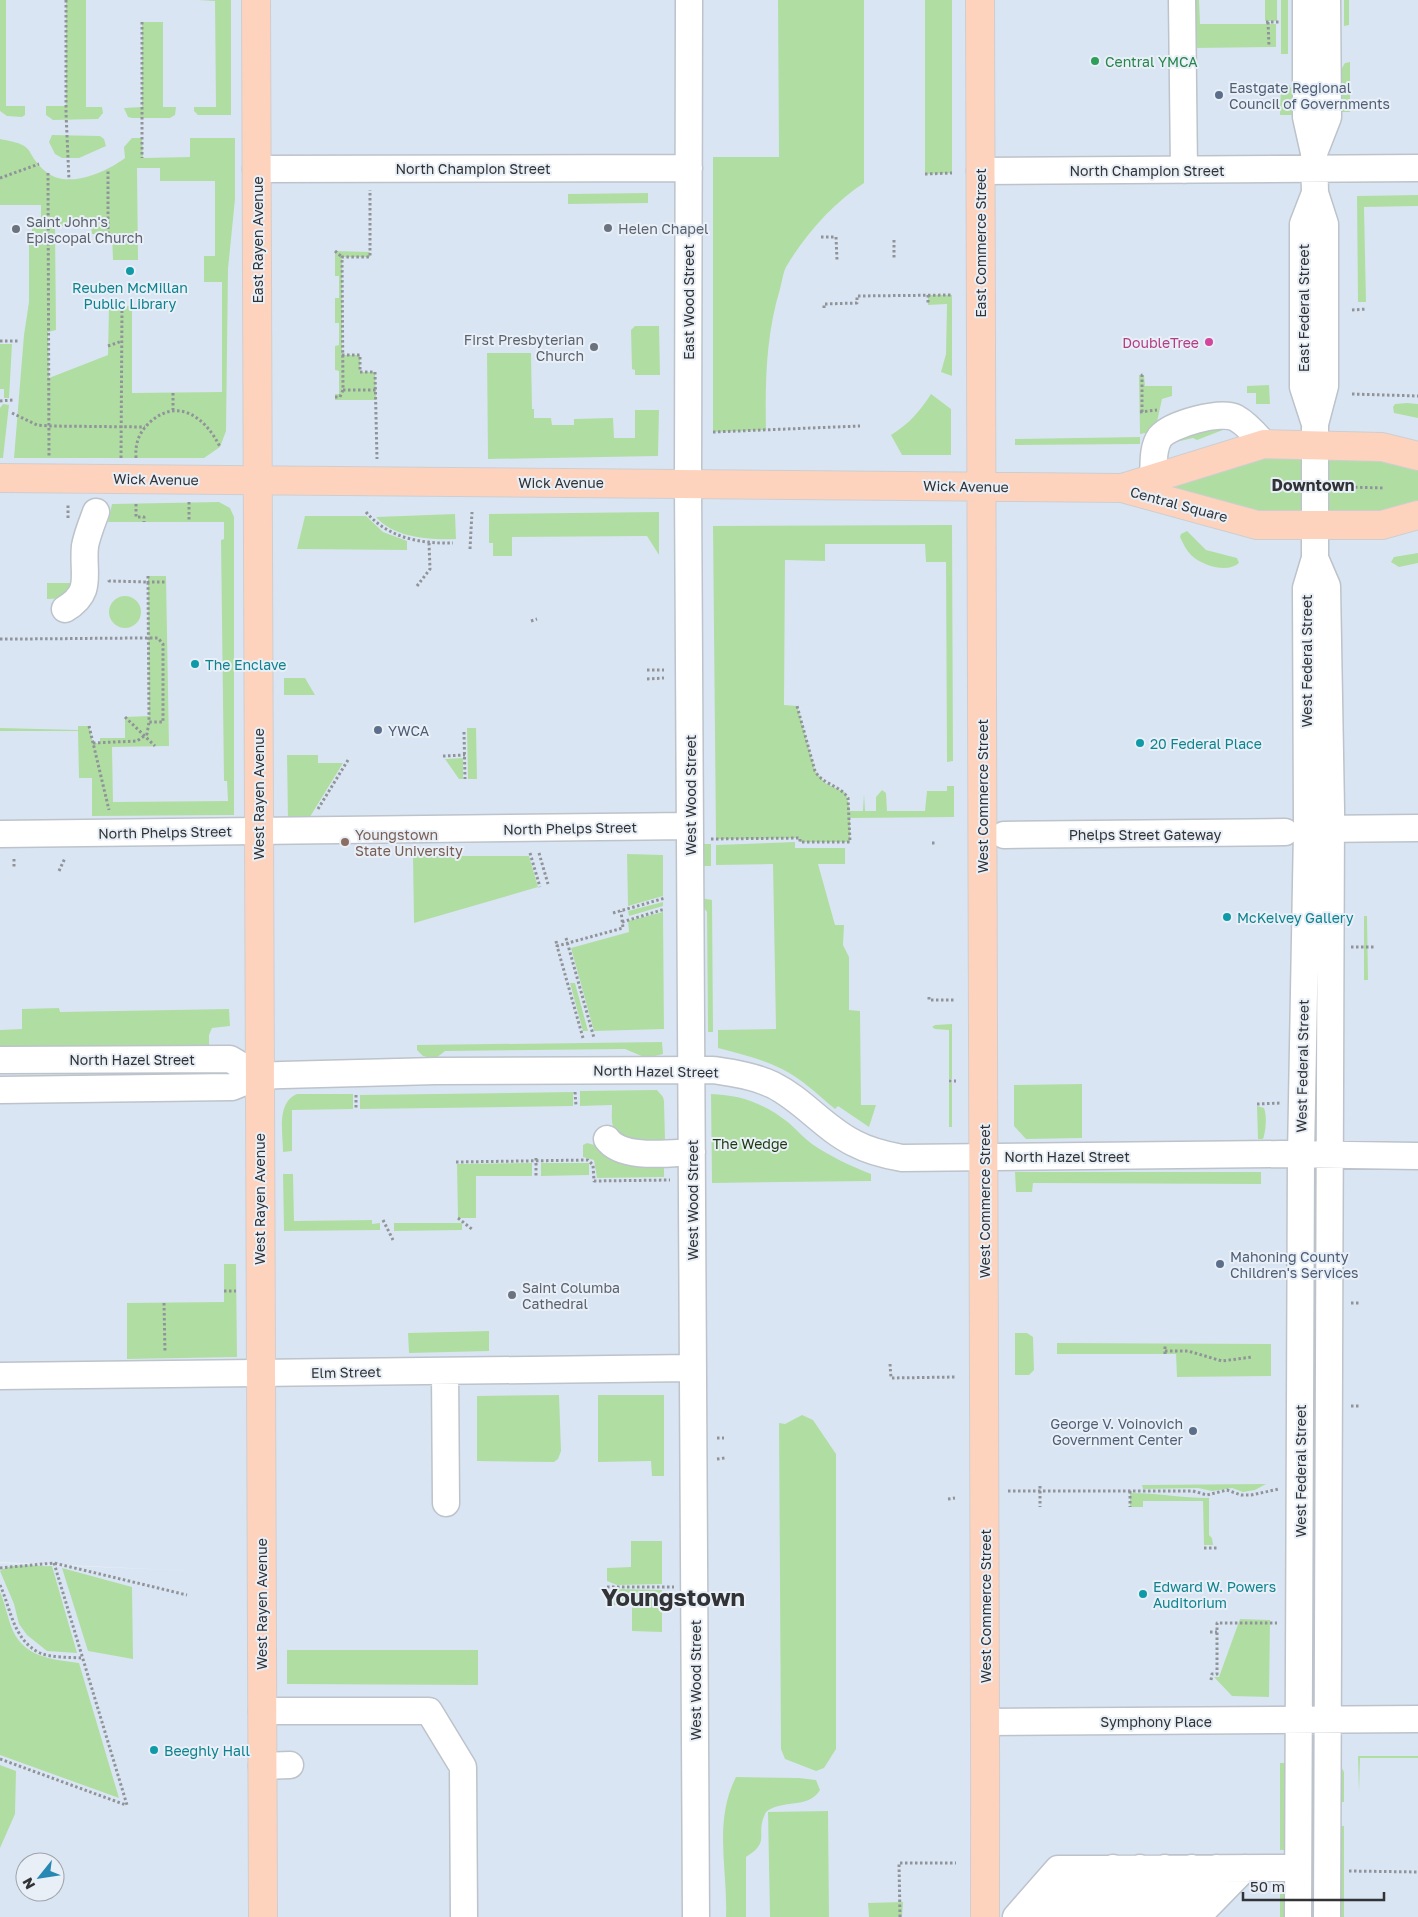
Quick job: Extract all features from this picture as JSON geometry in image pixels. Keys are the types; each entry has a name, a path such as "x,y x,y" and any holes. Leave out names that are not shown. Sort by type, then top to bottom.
{"main road":[{"name":"East Rayen Avenue","path":"256,0 257,480"},
{"name":"East Commerce Street","path":"980,0 982,486"},
{"name":"Central Square","path":"1122,488 1264,444 1314,435 1382,447 1418,456"},
{"name":"Wick Avenue","path":"0,478 1122,488"},
{"name":"West Rayen Avenue","path":"257,480 263,1917"},
{"name":"West Commerce Street","path":"982,486 985,1917"},
{"name":"Central Square","path":"1122,488 1257,525 1382,525 1418,515"}],"street":[{"name":"East Wood Street","path":"688,484 689,0"},
{"path":"1182,0 1184,170"},
{"path":"1306,0 1306,117 1315,172"},
{"name":"East Federal Street","path":"1315,558 1314,435 1303,387 1303,224 1328,117 1327,0"},
{"name":"North Champion Street","path":"256,169 689,168"},
{"name":"North Champion Street","path":"980,171 1184,170 1315,172 1418,168"},
{"path":"1153,478 1154,449 1160,438 1168,430 1181,425 1225,414 1236,418 1264,444"},
{"name":"West Wood Street","path":"688,484 696,1917"},
{"path":"65,609 79,598 84,588 85,546 96,512"},
{"name":"West Federal Street","path":"1298,1917 1301,1155 1307,830 1327,586 1315,558"},
{"name":"Phelps Street Gateway","path":"1004,835 1418,828"},
{"name":"West Federal Street","path":"1307,830 1329,1155 1327,1917"},
{"name":"North Phelps Street","path":"0,834 258,831 690,832"},
{"name":"North Hazel Street","path":"0,1060 230,1059 259,1076"},
{"name":"North Hazel Street","path":"0,1090 232,1088 259,1076 436,1071 692,1069 736,1074 772,1085 792,1096 853,1143 873,1151 912,1159 1301,1155 1418,1156"},
{"path":"607,1139 620,1149 633,1153 692,1152"},
{"name":"Elm Street","path":"0,1376 693,1368"},
{"path":"444,1371 446,1503"},
{"path":"262,1711 429,1711 464,1767 464,1917"},
{"name":"Symphony Place","path":"985,1722 1418,1719"},
{"path":"262,1766 290,1765"},
{"path":"1044,1917 1101,1868"},
{"path":"1068,1917 1101,1868"},
{"path":"1093,1917 1140,1868"},
{"path":"1119,1917 1165,1868"},
{"path":"1146,1917 1204,1868"},
{"path":"1171,1917 1204,1868"},
{"path":"1197,1917 1245,1868"},
{"path":"1016,1917 1058,1869 1298,1868"}],"path":[{"path":"66,0 66,113 69,180"},
{"path":"142,22 142,158"},
{"path":"1269,46 1267,22 1281,22"},
{"path":"0,178 39,164"},
{"path":"108,169 108,234"},
{"path":"48,173 48,458"},
{"path":"925,174 952,173"},
{"path":"335,251 342,257 370,257 370,190"},
{"path":"821,237 836,237 837,260"},
{"path":"894,240 894,260"},
{"path":"335,397 340,397 343,390 342,257"},
{"path":"928,295 928,305"},
{"path":"824,308 824,304 857,303 857,296 952,295"},
{"path":"121,458 122,306"},
{"path":"1352,310 1367,309"},
{"path":"0,341 19,341"},
{"path":"108,346 122,341"},
{"path":"342,356 360,355 360,372 375,372 377,459"},
{"path":"1144,375 1142,375 1141,412 1160,409"},
{"path":"343,390 376,390"},
{"path":"173,393 173,410"},
{"path":"1352,394 1418,396"},
{"path":"0,401 13,400"},
{"path":"136,458 135,448 141,431 164,412 173,410 192,414 204,422 214,434 220,447"},
{"path":"12,413 37,425 145,427"},
{"path":"713,432 860,426"},
{"path":"1345,488 1384,488"},
{"path":"189,502 189,522"},
{"path":"136,504 136,517 144,517 144,522"},
{"path":"68,505 68,518"},
{"path":"366,512 386,531 429,544 453,543"},
{"path":"470,549 472,512"},
{"path":"417,586 430,569 429,544"},
{"path":"109,572 109,581 166,582"},
{"path":"93,743 137,741 146,736 150,728 148,576"},
{"path":"531,621 536,619"},
{"path":"0,639 158,638 162,644 164,722 149,722"},
{"path":"647,670 664,670"},
{"path":"647,679 664,678"},
{"path":"690,832 800,838 800,842 850,842 848,798 839,789 819,779 815,771 798,706"},
{"path":"125,717 155,746"},
{"path":"89,726 110,816"},
{"path":"464,732 466,779"},
{"path":"443,756 465,756"},
{"path":"304,831 348,760"},
{"path":"530,853 540,887"},
{"path":"539,853 548,884"},
{"path":"59,871 65,858"},
{"path":"14,859 14,867"},
{"path":"613,913 665,898"},
{"path":"622,922 665,909"},
{"path":"557,946 623,928 621,911"},
{"path":"566,938 594,1038"},
{"path":"556,941 583,1038"},
{"path":"1350,947 1374,948"},
{"path":"929,997 929,1000 955,1000"},
{"path":"949,1081 956,1081"},
{"path":"356,1092 356,1109"},
{"path":"1257,1104 1282,1103"},
{"path":"536,1159 536,1176"},
{"path":"456,1162 536,1159 588,1160 593,1165 594,1181 692,1180"},
{"path":"458,1218 473,1230"},
{"path":"383,1220 393,1240"},
{"path":"224,1291 236,1291"},
{"path":"164,1303 166,1359"},
{"path":"1351,1303 1361,1303"},
{"path":"1165,1344 1165,1353 1188,1351 1222,1361 1252,1357"},
{"path":"890,1364 891,1378 956,1377"},
{"path":"1350,1406 1361,1406"},
{"path":"717,1438 724,1438"},
{"path":"717,1459 724,1458"},
{"path":"1040,1486 1040,1506"},
{"path":"1008,1491 1193,1491 1207,1495 1227,1490 1241,1495 1281,1489"},
{"path":"1130,1490 1130,1507"},
{"path":"948,1499 955,1498"},
{"path":"1204,1548 1219,1548"},
{"path":"0,1568 54,1563 187,1595"},
{"path":"0,1759 127,1805 54,1563"},
{"path":"0,1585 8,1602 14,1625 25,1643 41,1654 82,1658"},
{"path":"607,1587 694,1587"},
{"path":"1212,1680 1212,1674 1217,1674 1217,1623 1280,1623"},
{"path":"1210,1632 1217,1632"},
{"path":"900,1917 899,1864 956,1863"},
{"path":"1349,1871 1418,1872"}],"shaded area":[{"path":"0,0 1418,0 1418,1917 0,1917 0,1563 195,1571 0,1562"}],"green space":[{"path":"0,0 6,0 6,106 25,106 25,115 22,117 7,116 0,111"},
{"path":"66,0 86,0 86,107 102,107 103,113 98,119 53,120 46,115 46,106 66,106"},
{"path":"198,0 231,0 231,115 198,115 194,111 194,107 216,107 215,1"},
{"path":"778,0 864,0 864,183 841,200 820,220 785,269 775,306 769,341 766,376 766,430 713,432 713,157 779,157"},
{"path":"925,0 952,0 952,173 925,174"},
{"path":"1194,0 1199,0 1200,24 1276,24 1276,47 1194,48"},
{"path":"1265,0 1277,0 1277,21 1265,21"},
{"path":"1281,0 1288,0 1288,54 1281,54"},
{"path":"1344,0 1349,0 1349,25 1344,26"},
{"path":"142,22 163,22 163,107 176,107 175,115 170,118 132,118 128,117 124,108 142,107"},
{"path":"1350,62 1350,112 1337,112 1336,78 1345,63"},
{"path":"1281,85 1289,85 1298,100 1298,115 1280,115"},
{"path":"52,135 100,136 104,139 106,146 79,158 62,158 55,154 49,142"},
{"path":"132,138 142,138 143,158 190,157 190,138 235,138 235,199 228,269 226,431 220,447 204,458 14,458 24,335 29,302 29,239 32,238 32,220 41,220 41,205 0,205 0,139 25,147 45,171 54,177 64,179 74,179 96,174 117,164 125,158 124,147","holes":["137,168 160,168 160,181 215,181 215,256 204,256 204,282 222,282 222,392 132,393 132,306 109,306 108,355 49,378 48,332 56,330 55,226 91,226 92,234 112,234 113,260 138,260"]},
{"path":"648,193 648,203 568,204 568,194"},
{"path":"1418,195 1418,206 1364,207 1366,302 1358,302 1357,196"},
{"path":"335,251 370,252 370,257 342,257 342,355 360,355 360,372 375,372 376,400 335,400 335,394 339,394 339,371 335,370 335,346 339,345 339,323 335,323 335,298 339,298 339,276 335,276"},
{"path":"928,295 952,295 952,376 941,372 946,354 947,304 928,305"},
{"path":"635,326 659,326 660,375 635,375 635,370 632,369 631,330"},
{"path":"0,344 12,344 9,398 4,398 4,389 0,389"},
{"path":"487,353 531,353 532,409 534,409 534,418 551,418 552,425 574,425 574,419 613,418 614,438 635,438 635,410 659,410 658,456 488,459"},
{"path":"1139,375 1144,375 1145,386 1172,386 1172,396 1162,399 1155,431 1140,434"},
{"path":"1269,385 1270,404 1256,404 1256,393 1247,393 1247,386"},
{"path":"931,394 951,409 951,455 902,455 891,435 914,417"},
{"path":"3,404 9,405 3,458 0,458 0,408"},
{"path":"1395,404 1418,404 1418,418 1394,413 1393,407"},
{"path":"1228,428 1197,440 1193,438 1176,442 1172,441 1177,433"},
{"path":"1140,437 1140,444 1015,445 1015,439"},
{"path":"1264,444 1418,456 1418,515 1257,525 1122,488"},
{"path":"219,502 230,508 234,517 234,815 92,816 92,778 79,778 78,731 0,731 0,728 78,730 78,726 89,726 93,743 100,743 100,738 125,738 125,717 149,716 148,576 166,576 169,746 112,747 113,802 228,801 227,781 224,781 221,540 224,539 224,522 108,522 112,504"},
{"path":"659,512 659,555 647,536 512,537 512,556 493,556 493,543 489,543 489,514"},
{"path":"455,514 456,539 424,538 402,533 392,529 376,517"},
{"path":"305,516 366,516 383,532 407,541 407,550 297,549"},
{"path":"952,525 953,761 947,762 946,562 926,562 925,544 825,544 825,561 785,560 784,705 797,706 815,771 825,783 846,793 850,811 863,811 864,794 865,811 876,811 876,797 882,790 886,793 887,811 925,811 927,791 947,791 947,786 954,786 954,817 850,818 850,842 800,842 799,838 716,839 713,526"},
{"path":"1187,531 1206,550 1237,558 1239,563 1228,568 1221,568 1207,565 1195,559 1180,537 1181,534"},
{"path":"1418,553 1418,563 1399,567 1391,562 1394,557"},
{"path":"47,583 74,583 69,598 47,599"},
{"path":"125,596 131,597 136,601 140,606 140,618 136,623 131,627 125,628 119,627 114,623 110,618 109,612 110,606 114,601 119,597"},
{"path":"284,678 305,678 315,695 284,695"},
{"path":"467,728 476,728 477,779 468,779"},
{"path":"287,755 318,755 318,763 343,763 308,820 288,820"},
{"path":"463,758 463,779 459,779 445,759"},
{"path":"795,842 795,848 845,848 845,864 818,864 835,925 844,925 843,945 849,957 849,1010 860,1011 861,1105 876,1105 869,1127 838,1106 835,1109 803,1082 782,1069 718,1048 718,1030 776,1029 773,864 716,865 716,845"},
{"path":"702,844 711,844 711,866 702,866"},
{"path":"627,854 663,855 663,896 628,906"},
{"path":"413,856 529,856 538,887 414,923"},
{"path":"701,898 712,900 713,1032 708,1032 707,912 701,904"},
{"path":"663,902 663,906 629,916 628,911"},
{"path":"663,912 664,1029 594,1031 571,948 629,932 628,921"},
{"path":"1364,916 1367,916 1368,980 1364,980"},
{"path":"570,983 575,983 588,1031 583,1031"},
{"path":"59,1008 60,1012 229,1009 230,1026 212,1028 209,1035 209,1051 0,1053 0,1030 22,1029 22,1009"},
{"path":"952,1024 952,1079 949,1079 949,1030 932,1027 935,1025"},
{"path":"662,1042 663,1054 651,1057 644,1057 625,1049 445,1051 435,1059 423,1056 417,1050 417,1045"},
{"path":"949,1083 952,1083 952,1127 949,1127"},
{"path":"1082,1084 1082,1138 1026,1139 1014,1126 1014,1085"},
{"path":"657,1090 664,1101 665,1139 636,1141 629,1139 617,1132 613,1126 612,1105 580,1106 580,1091"},
{"path":"573,1092 573,1106 360,1109 360,1095"},
{"path":"297,1094 353,1094 353,1109 292,1110 292,1151 283,1152 283,1111 290,1098"},
{"name":"The Wedge","path":"711,1094 733,1096 762,1106 780,1116 819,1149 871,1174 871,1181 712,1183"},
{"path":"1257,1106 1264,1108 1265,1111 1266,1124 1263,1139 1258,1139"},
{"path":"587,1143 664,1164 664,1177 597,1178 594,1160 583,1157 583,1145"},
{"path":"532,1163 532,1176 476,1176 476,1218 458,1218 457,1164"},
{"path":"541,1163 589,1163 589,1175 541,1176"},
{"path":"1015,1172 1261,1172 1261,1184 1033,1183 1032,1192 1016,1192"},
{"path":"283,1174 293,1174 294,1221 372,1220 372,1224 380,1223 380,1230 284,1231"},
{"path":"394,1223 462,1223 462,1230 394,1231"},
{"path":"224,1264 236,1264 237,1357 127,1359 127,1303 224,1302"},
{"path":"489,1331 489,1351 409,1353 408,1333"},
{"path":"1015,1333 1027,1333 1033,1337 1034,1370 1029,1375 1015,1375"},
{"path":"1057,1343 1271,1344 1271,1376 1177,1377 1176,1354 1057,1354"},
{"path":"1311,1378 1315,1378 1318,1383 1317,1593 1309,1571"},
{"path":"559,1395 561,1451 558,1459 554,1462 477,1461 477,1396"},
{"path":"598,1395 664,1395 664,1476 652,1476 651,1461 598,1462"},
{"path":"802,1415 813,1420 836,1454 836,1749 824,1768 816,1771 785,1759 781,1749 779,1423 785,1424"},
{"path":"1266,1484 1255,1490 1243,1492 1232,1488 1212,1491 1198,1488 1143,1489 1142,1485"},
{"path":"1130,1493 1209,1498 1209,1535 1212,1538 1213,1545 1204,1545 1203,1501 1143,1501 1143,1507 1130,1507"},
{"path":"631,1541 662,1541 662,1584 617,1585 607,1581 607,1568 631,1567"},
{"path":"18,1566 52,1566 77,1653 47,1651 27,1635 19,1624 14,1604 0,1571 5,1568"},
{"path":"62,1568 132,1587 133,1659 88,1651"},
{"path":"620,1589 662,1590 662,1632 632,1631 632,1605 607,1605 607,1592"},
{"path":"0,1592 11,1626 22,1644 38,1655 79,1663 119,1798 0,1755"},
{"path":"1240,1619 1270,1620 1269,1697 1232,1696 1214,1677 1219,1677"},
{"path":"287,1650 478,1650 478,1685 287,1684"},
{"path":"1358,1756 1418,1756 1418,1758 1360,1758 1359,1793"},
{"path":"1280,1763 1295,1763 1287,1850 1280,1850"},
{"path":"1339,1763 1344,1772 1344,1802 1334,1802"},
{"path":"0,1765 16,1771 15,1814 0,1848"},
{"path":"736,1777 816,1780 820,1790 809,1800 772,1808 766,1812 761,1826 761,1842 746,1857 746,1917 726,1917 723,1829 729,1794"},
{"path":"828,1811 829,1917 770,1917 768,1812"},
{"path":"1334,1826 1344,1826 1344,1917 1334,1917"},
{"path":"1311,1839 1314,1839 1321,1855 1320,1917 1309,1917"},
{"path":"1280,1881 1287,1881 1287,1917 1280,1917"},
{"path":"903,1902 902,1917 869,1917 868,1903"}],"place":[{"name":"Central YMCA","path":"1095,61"},
{"name":"Eastgate Regional Council of Governments","path":"1219,95"},
{"name":"Helen Chapel","path":"608,228"},
{"name":"Saint John's Episcopal Church","path":"16,229"},
{"name":"Reuben McMillan Public Library","path":"130,271"},
{"name":"DoubleTree","path":"1209,342"},
{"name":"First Presbyterian Church","path":"594,347"},
{"name":"The Enclave","path":"195,664"},
{"name":"YWCA","path":"378,730"},
{"name":"20 Federal Place","path":"1140,743"},
{"name":"Youngstown State University","path":"345,842"},
{"name":"McKelvey Gallery","path":"1227,917"},
{"name":"Mahoning County Children's Services","path":"1220,1264"},
{"name":"Saint Columba Cathedral","path":"512,1295"},
{"name":"George V. Voinovich Government Center","path":"1193,1431"},
{"name":"Edward W. Powers Auditorium","path":"1143,1594"},
{"name":"Beeghly Hall","path":"154,1750"}],"district":[{"name":"Downtown","path":"1313,485"},
{"name":"Youngstown","path":"673,1596"}]}
